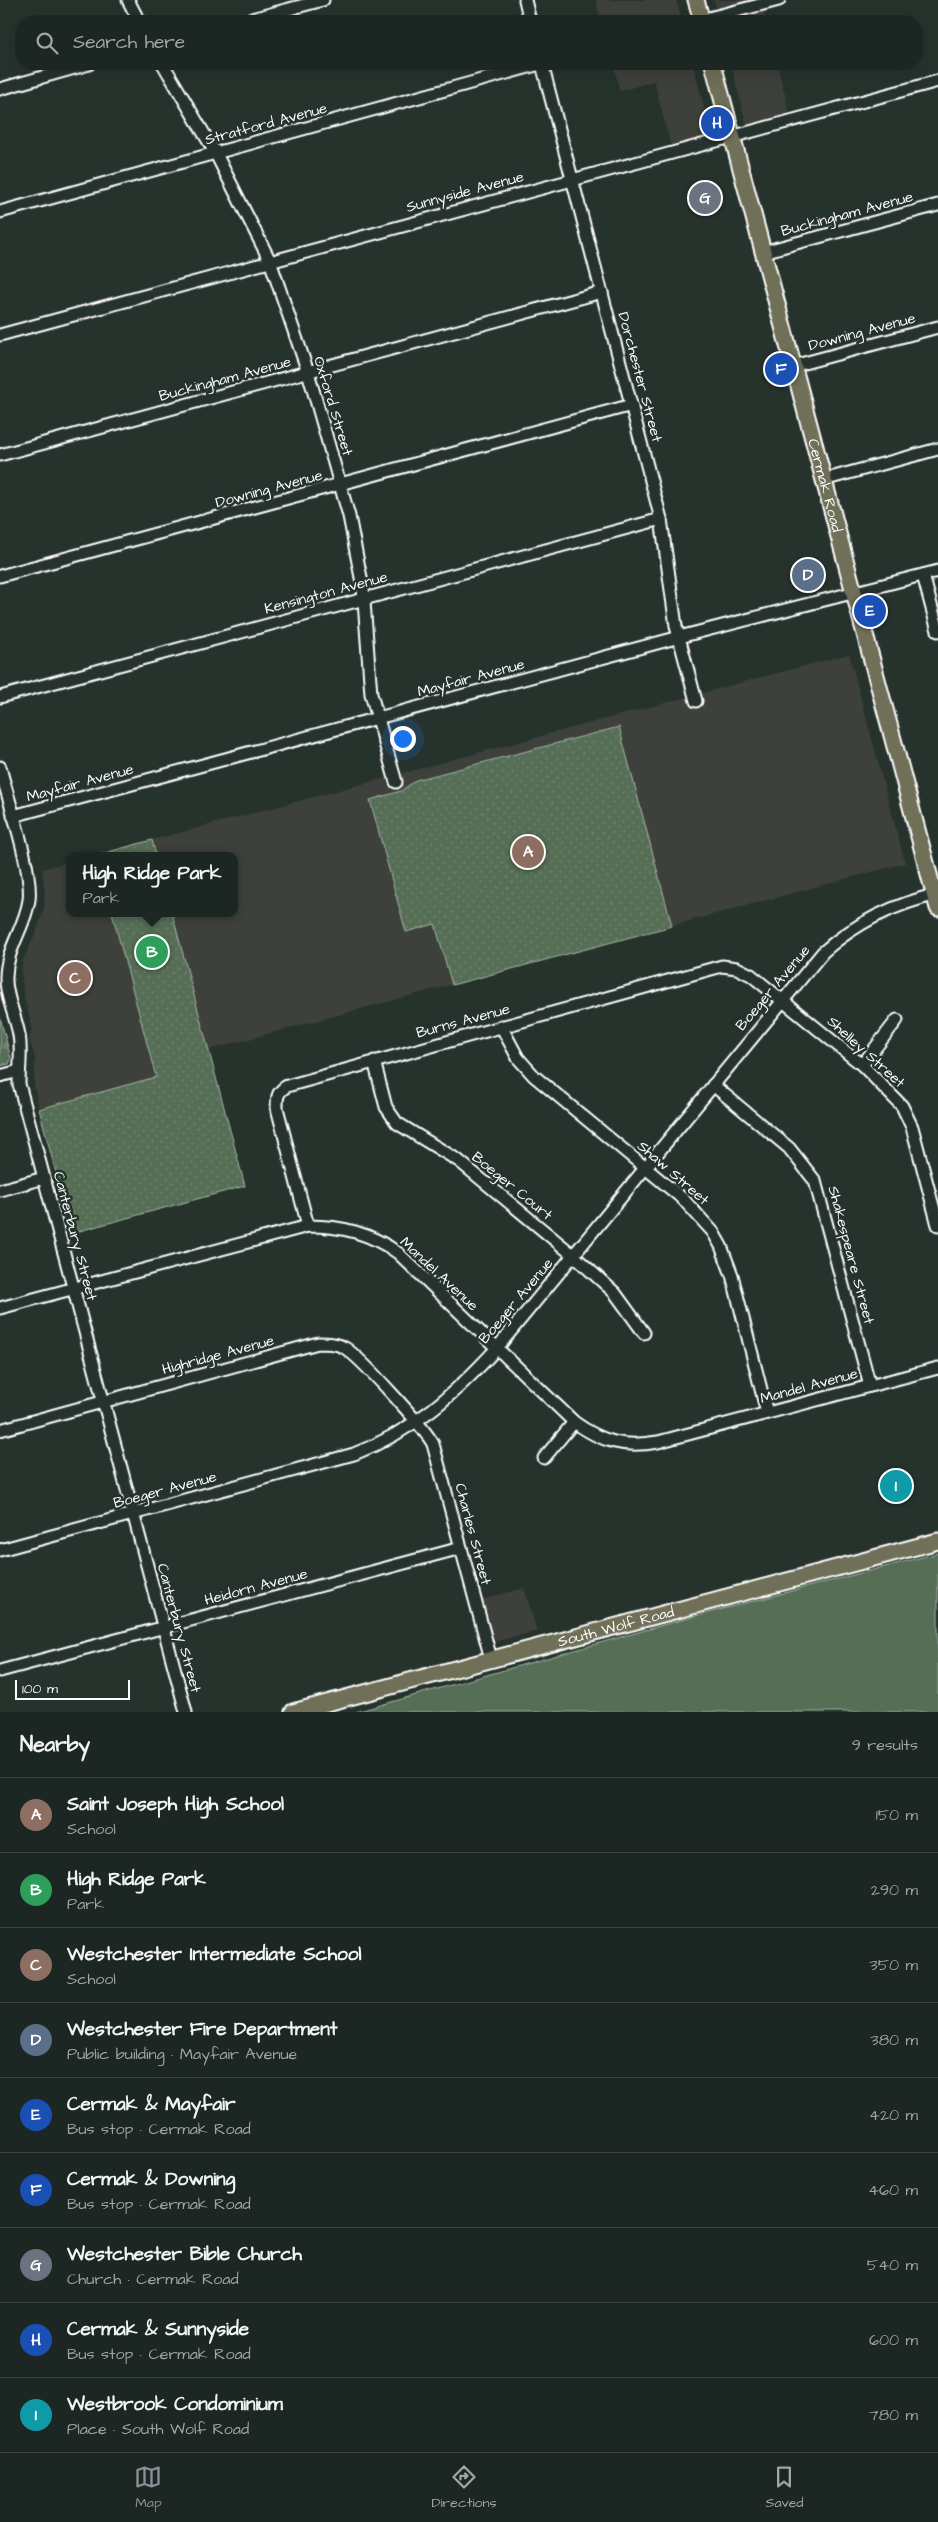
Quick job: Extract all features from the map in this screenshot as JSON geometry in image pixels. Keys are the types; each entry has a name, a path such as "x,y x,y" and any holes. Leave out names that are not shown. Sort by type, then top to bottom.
{"main road":[{"path":"696,0 700,15"},
{"name":"Cermak Road","path":"715,70 824,480 852,593 937,899"},
{"name":"South Wolf Road","path":"293,1712 938,1541"}],"street":[{"path":"128,0 136,15"},
{"path":"267,15 323,0"},
{"path":"525,0 529,15"},
{"path":"724,15 779,0"},
{"path":"0,89 68,70"},
{"name":"Oxford Street","path":"167,70 216,154 270,261 308,372 340,485 357,555 364,598 372,694 396,782"},
{"name":"Stratford Avenue","path":"0,212 519,70"},
{"name":"Dorchester Street","path":"543,70 661,519 679,637 696,701"},
{"name":"Sunnyside Avenue","path":"0,335 572,178 938,81"},
{"name":"Buckingham Avenue","path":"763,252 938,204"},
{"name":"Buckingham Avenue","path":"0,456 602,292"},
{"name":"Downing Avenue","path":"793,366 938,326"},
{"name":"Downing Avenue","path":"0,576 632,405"},
{"path":"824,480 938,449"},
{"name":"Kensington Avenue","path":"0,697 661,519"},
{"name":"Mayfair Avenue","path":"13,816 679,637 938,571"},
{"path":"923,575 938,631"},
{"name":"Canterbury Street","path":"0,767 27,870 30,889 28,910 12,946 6,975 7,990 20,1045 19,1084 186,1712"},
{"name":"Boeger Avenue","path":"0,1550 354,1454 391,1438 416,1422 462,1385 497,1348 782,999 823,952 849,931 878,913 937,899"},
{"name":"Burns Avenue","path":"308,1226 277,1108 276,1097 280,1090 287,1086 722,966 737,968 751,975 782,999"},
{"name":"Shelley Street","path":"782,999 862,1065 888,1090 908,1118 938,1225"},
{"path":"862,1065 896,1020"},
{"name":"Shaw Street","path":"501,1026 518,1058 534,1076 695,1209 721,1246 732,1275 767,1413"},
{"name":"Boeger Court","path":"374,1061 386,1107 397,1123 459,1161 573,1255 615,1294 644,1333"},
{"path":"0,1076 19,1070"},
{"name":"Shakespeare Street","path":"713,1085 793,1152 814,1181 870,1386"},
{"path":"0,1190 44,1178"},
{"name":"Mandel Avenue","path":"0,1308 308,1226 348,1229 385,1244 398,1254 574,1422 602,1439 616,1443 645,1444 938,1368"},
{"name":"Highridge Avenue","path":"0,1430 318,1344 330,1343 346,1348 416,1422"},
{"name":"Charles Street","path":"416,1422 433,1444 491,1659"},
{"path":"544,1458 574,1422"},
{"name":"Heidorn Avenue","path":"0,1671 461,1548"}],"shaded area":[{"path":"596,0 676,0 680,15 600,15"},
{"path":"714,0 761,0 765,15 718,15"},
{"path":"615,70 695,70 712,139 672,150 654,81 620,91"},
{"path":"733,70 779,70 791,119 748,131"},
{"path":"849,654 905,863 208,1050 173,917 238,917 238,852 155,852 152,840"},
{"path":"66,863 66,917 113,917 156,1078 39,1109 34,1085 35,1058 29,1039 32,1027 24,997 21,971 23,960 36,933 44,909 45,893 42,869"},
{"path":"524,1588 537,1631 486,1644 474,1602"}],"green space":[{"path":"619,727 672,926 452,985 435,924 406,932 370,800 401,791 416,780"},
{"path":"152,840 155,852 108,852"},
{"path":"113,917 173,917 245,1186 72,1233 39,1109 156,1077"},
{"path":"0,1017 11,1059 9,1064 0,1066"},
{"path":"938,1553 938,1712 356,1712 688,1618"}],"place":[{"name":"Cermak & Sunnyside","path":"717,123"},
{"name":"Westchester Bible Church","path":"705,198"},
{"name":"Cermak & Downing","path":"781,369"},
{"name":"Westchester Fire Department","path":"808,575"},
{"name":"Cermak & Mayfair","path":"870,611"},
{"name":"Saint Joseph High School","path":"528,852"},
{"name":"High Ridge Park","path":"152,952"},
{"name":"Westchester Intermediate School","path":"75,978"},
{"name":"Westbrook Condominium","path":"896,1486"}]}
